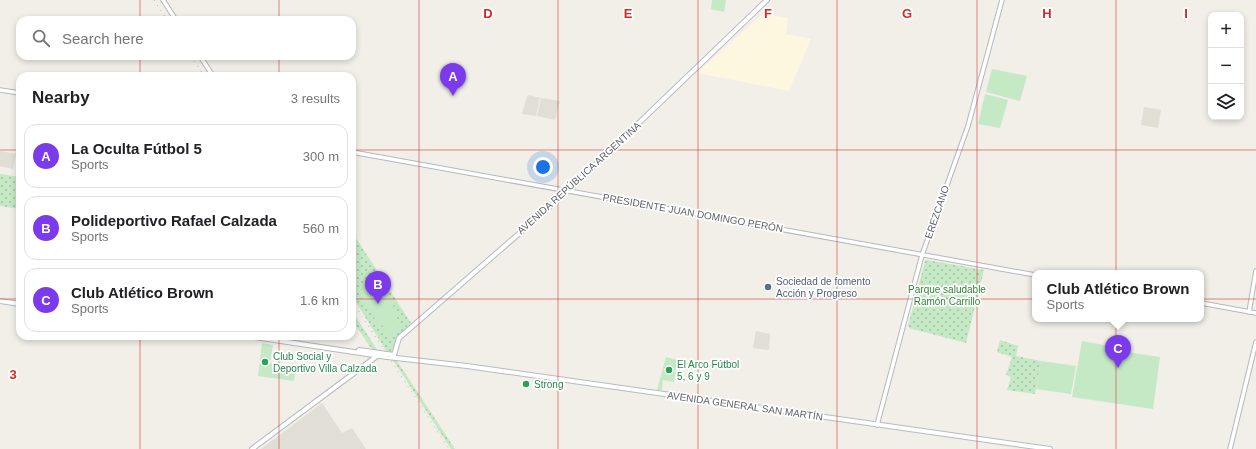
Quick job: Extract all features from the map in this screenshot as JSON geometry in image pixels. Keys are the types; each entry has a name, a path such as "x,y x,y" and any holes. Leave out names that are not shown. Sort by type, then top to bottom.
{"main road":[{"name":"AVENIDA REPÚBLICA ARGENTINA","path":"394,355 399,338 568,190 767,0"},
{"path":"0,301 16,303"},
{"name":"AVENIDA GENERAL SAN MARTÍN","path":"275,340 377,356 437,363 440,362"},
{"name":"AVENIDA GENERAL SAN MARTÍN","path":"336,349 437,361 1050,449"},
{"path":"252,449 377,356"}],"street":[{"path":"163,0 173,16"},
{"name":"EREZCANO","path":"877,425 922,255 969,123 1002,0"},
{"path":"203,60 210,72"},
{"path":"0,90 16,92"},
{"name":"PRESIDENTE JUAN DOMINGO PERÓN","path":"356,153 1032,273"},
{"path":"1249,312 1256,271"},
{"path":"1204,304 1256,313"},
{"path":"1230,449 1256,342"}],"shaded area":[{"path":"762,14 788,18 786,34 811,39 789,91 697,73"},
{"path":"529,95 540,98 536,116 522,114 527,96"},
{"path":"541,98 560,101 555,120 537,116"},
{"path":"1144,107 1161,110 1158,128 1141,125"},
{"path":"0,151 16,154 13,169 0,166"},
{"path":"756,331 770,334 769,350 753,348"},
{"path":"322,403 342,433 352,428 366,449 261,449"}],"green space":[{"path":"712,0 726,0 724,12 711,9"},
{"path":"992,69 1027,76 1020,101 986,92"},
{"path":"985,94 1008,100 1000,128 978,124"},
{"path":"0,174 16,176 16,208 0,206"},
{"path":"356,238 411,323 396,340 393,352 391,354 387,352 356,302"},
{"name":"Parque saludable Ramón Carrillo","path":"927,260 984,270 966,343 909,328 908,326 925,261"},
{"path":"377,280 399,315 380,327 358,292"},
{"path":"356,317 378,351 373,351 356,326"},
{"path":"394,320 400,325 390,336 384,331"},
{"path":"1000,340 1018,346 1016,356 1041,361 1035,394 1007,390 1011,377 1006,375 1012,357 997,352"},
{"path":"1082,341 1109,346 1108,349 1160,357 1153,409 1072,397"},
{"name":"Club Social y Deportivo Villa Calzada","path":"262,343 273,345 270,363 296,367 294,381 258,376"},
{"name":"El Arco Fútbol 5, 6 y 9","path":"666,357 677,360 674,382 663,380 662,390 657,390"},
{"path":"393,360 397,361 455,449 451,449"},
{"path":"1041,361 1076,366 1071,394 1036,389"}],"railway":[{"path":"154,0 164,16"},
{"path":"194,60 201,72"},
{"path":"356,307 449,449"}],"place":[{"name":"La Oculta Fútbol 5","path":"453,96"},
{"name":"Sociedad de fomento Acción y Progreso","path":"768,287"},
{"name":"Polideportivo Rafael Calzada","path":"378,304"},
{"name":"Club Social y Deportivo Villa Calzada","path":"265,362"},
{"name":"Club Atlético Brown","path":"1118,368"},
{"name":"El Arco Fútbol 5, 6 y 9","path":"669,370"},
{"name":"Strong","path":"526,384"}]}
